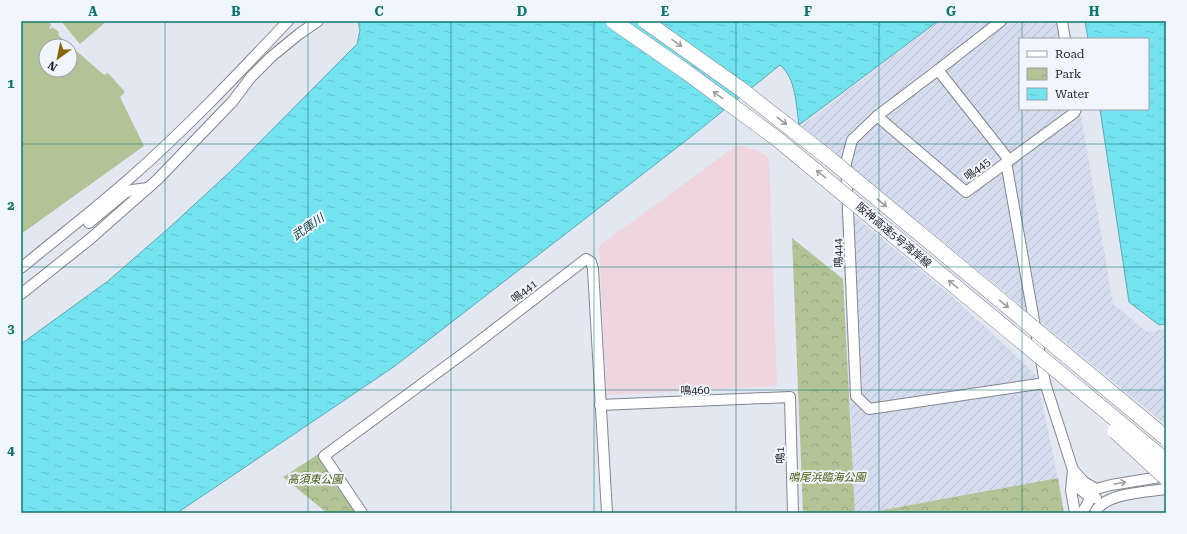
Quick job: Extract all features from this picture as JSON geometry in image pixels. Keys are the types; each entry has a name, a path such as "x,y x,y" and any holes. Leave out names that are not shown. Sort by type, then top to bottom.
{"highway":[{"name":"阪神高速5号湾岸線","path":"613,21 685,71 776,138 1166,462"},
{"name":"阪神高速5号湾岸線","path":"645,21 742,90 830,159 1166,438"},
{"path":"967,296 992,321 1089,406 1166,477"}],"street":[{"path":"21,268 130,178 288,21"},
{"path":"21,294 90,239 148,188 233,101 251,77 271,57 299,34 318,21"},
{"path":"1001,21 938,70 1008,161 1045,383 1073,470 1071,490 1075,513"},
{"path":"1062,21 1065,38"},
{"name":"鳴444","path":"938,70 877,116 852,140 846,163 856,396 869,409 1045,383"},
{"name":"鳴445","path":"877,116 966,192 1074,113 1076,110"},
{"path":"49,246 61,244 74,235 125,193 132,190 148,188"},
{"name":"鳴441","path":"362,513 324,456 468,350 586,259 591,262 593,269 606,513"},
{"name":"鳴460","path":"600,405 790,397"},
{"name":"鳴1","path":"790,397 793,513"},
{"path":"1073,470 1093,493"},
{"path":"1082,513 1093,493 1111,485 1166,477"},
{"path":"1072,483 1106,500"},
{"path":"1095,513 1100,504 1106,500 1166,489"}],"shaded area":[{"path":"939,21 1065,21 1068,38 1019,38 1019,110 1080,110 1113,304 1147,332 1166,329 1166,425 802,126"},
{"path":"737,145 757,150 769,158 777,386 607,395 599,246"},
{"path":"841,205 954,298 1036,375 1058,478 867,513 855,513"}],"green space":[{"path":"21,21 46,21 51,24 49,29 52,27 59,32 58,35 61,38 38,38 38,78 78,78 78,52 104,75 108,73 125,92 120,97 144,146 21,234"},
{"path":"61,21 107,21 80,44 78,38 75,38"},
{"name":"鳴尾浜臨海公園","path":"792,238 843,279 855,513 803,513"},
{"name":"高須東公園","path":"320,453 357,513 327,513 283,477"},
{"name":"鳴尾浜臨海公園","path":"1058,478 1064,513 867,513"}],"water":[{"name":"武庫川","path":"358,21 938,21 799,125 792,84 785,70 780,65 688,139 395,366 177,513 21,513 21,344 108,281 233,169 357,44 360,30"},
{"path":"1085,21 1166,21 1166,324 1159,325 1129,302 1100,110 1149,110 1149,38 1088,38"}]}
